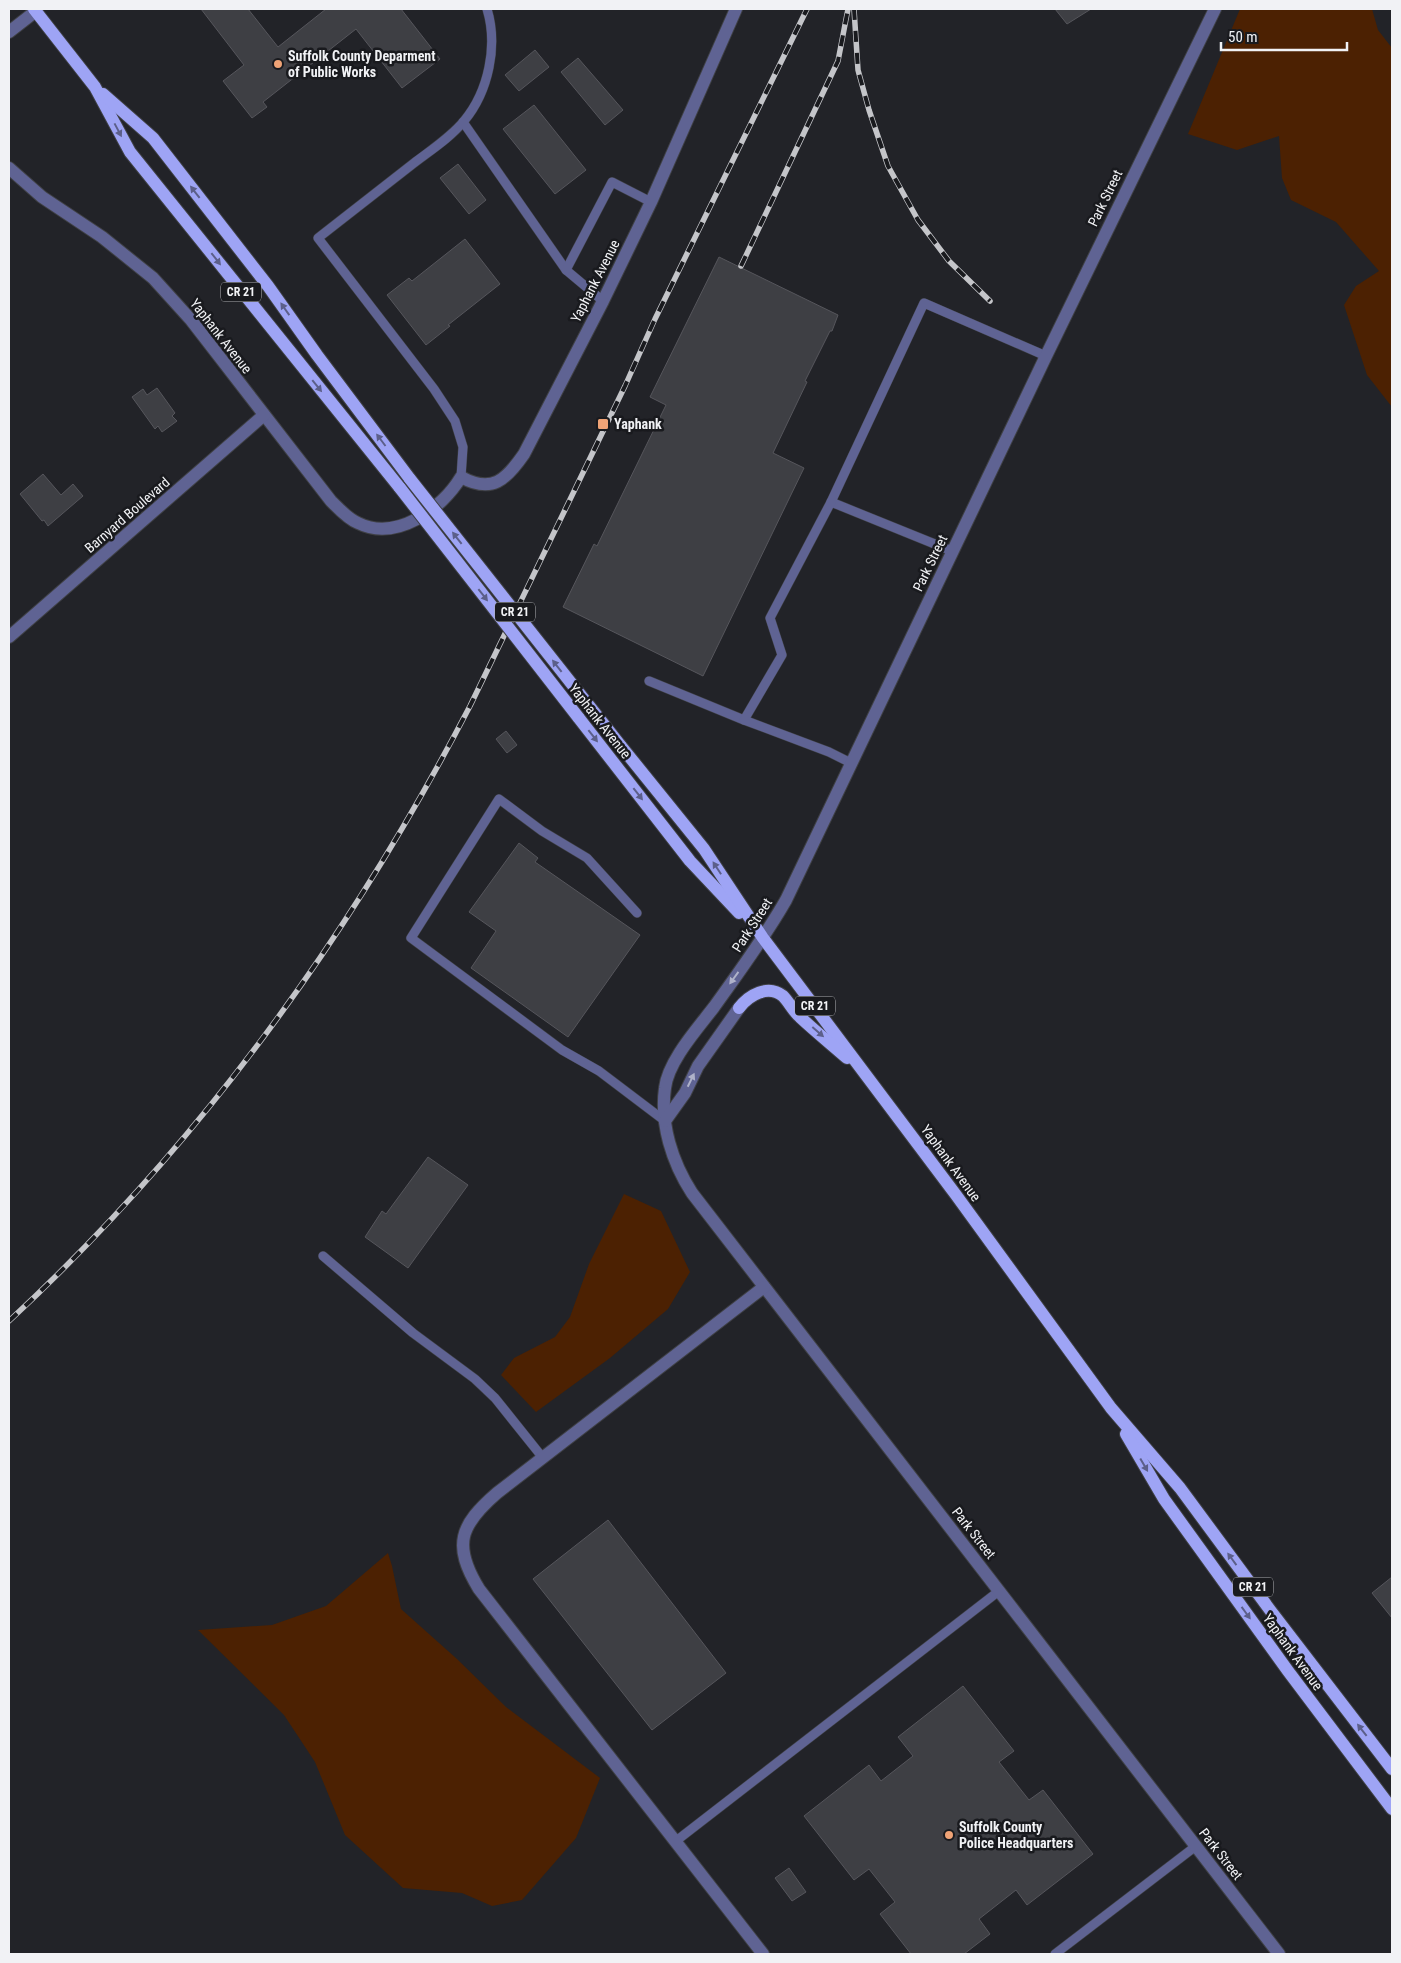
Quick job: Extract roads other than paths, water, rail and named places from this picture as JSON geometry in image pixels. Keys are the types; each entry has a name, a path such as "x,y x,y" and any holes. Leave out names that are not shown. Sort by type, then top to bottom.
{"main road":[{"name":"Yaphank Avenue","path":"37,10 95,87 130,152 400,488 690,861 763,938"},
{"name":"Yaphank Avenue","path":"95,87 154,138 268,286 410,479 704,849 763,938 867,1074 1111,1408 1180,1488 1276,1618 1392,1769"},
{"path":"739,1008 745,1001 761,991 776,992 782,996 798,1016 867,1074"},
{"name":"Yaphank Avenue","path":"1111,1408 1164,1500 1294,1679 1392,1809"}],"street":[{"name":"Yaphank Avenue","path":"9,168 42,197 102,237 153,278 191,320 331,501 357,523 372,528 389,528 414,520 440,504 449,495 461,477 481,486 491,484 506,476 518,464 603,301 651,202 736,9"},
{"name":"Park Street","path":"1215,9 1046,356 786,900 763,938 693,1034 672,1069 665,1087 665,1121 673,1156 685,1181 764,1287 1000,1590 1279,1954"},
{"name":"Yaphank Avenue","path":"9,32 37,10"},
{"name":"Barnyard Boulevard","path":"9,637 264,415"},
{"path":"665,1121 684,1093 698,1066 739,1008"},
{"path":"763,1954 480,1589 467,1566 463,1544 468,1523 485,1504 764,1287"}],"lane":[{"path":"461,477 463,447 460,433 451,414 434,389 318,238 433,148 463,122 480,91 490,62 493,30 487,9"},
{"path":"463,122 566,270 603,301"},
{"path":"566,270 612,182 651,202"},
{"path":"744,720 782,655 770,618 831,502 924,304 1046,356"},
{"path":"831,502 952,552"},
{"path":"649,681 829,752 851,763"},
{"path":"637,913 587,858 542,831 499,799 411,938 562,1050 599,1071 665,1121"},
{"path":"323,1256 413,1333 475,1379 495,1398 543,1458"},
{"path":"676,1841 1000,1590"},
{"path":"1056,1954 1196,1846"}],"railway":[{"path":"9,1321 78,1253 144,1183 207,1109 266,1033 322,955 374,874 424,791 470,706 625,386 655,319 807,9"},
{"path":"741,266 838,61 848,9"},
{"path":"854,9 858,70 888,166 918,220 949,261 990,301"}],"place":[{"name":"Suffolk County Deparment of Public Works","path":"278,64"},
{"name":"Yaphank","path":"603,424"},
{"name":"Suffolk County Police Headquarters","path":"949,1835"}]}
